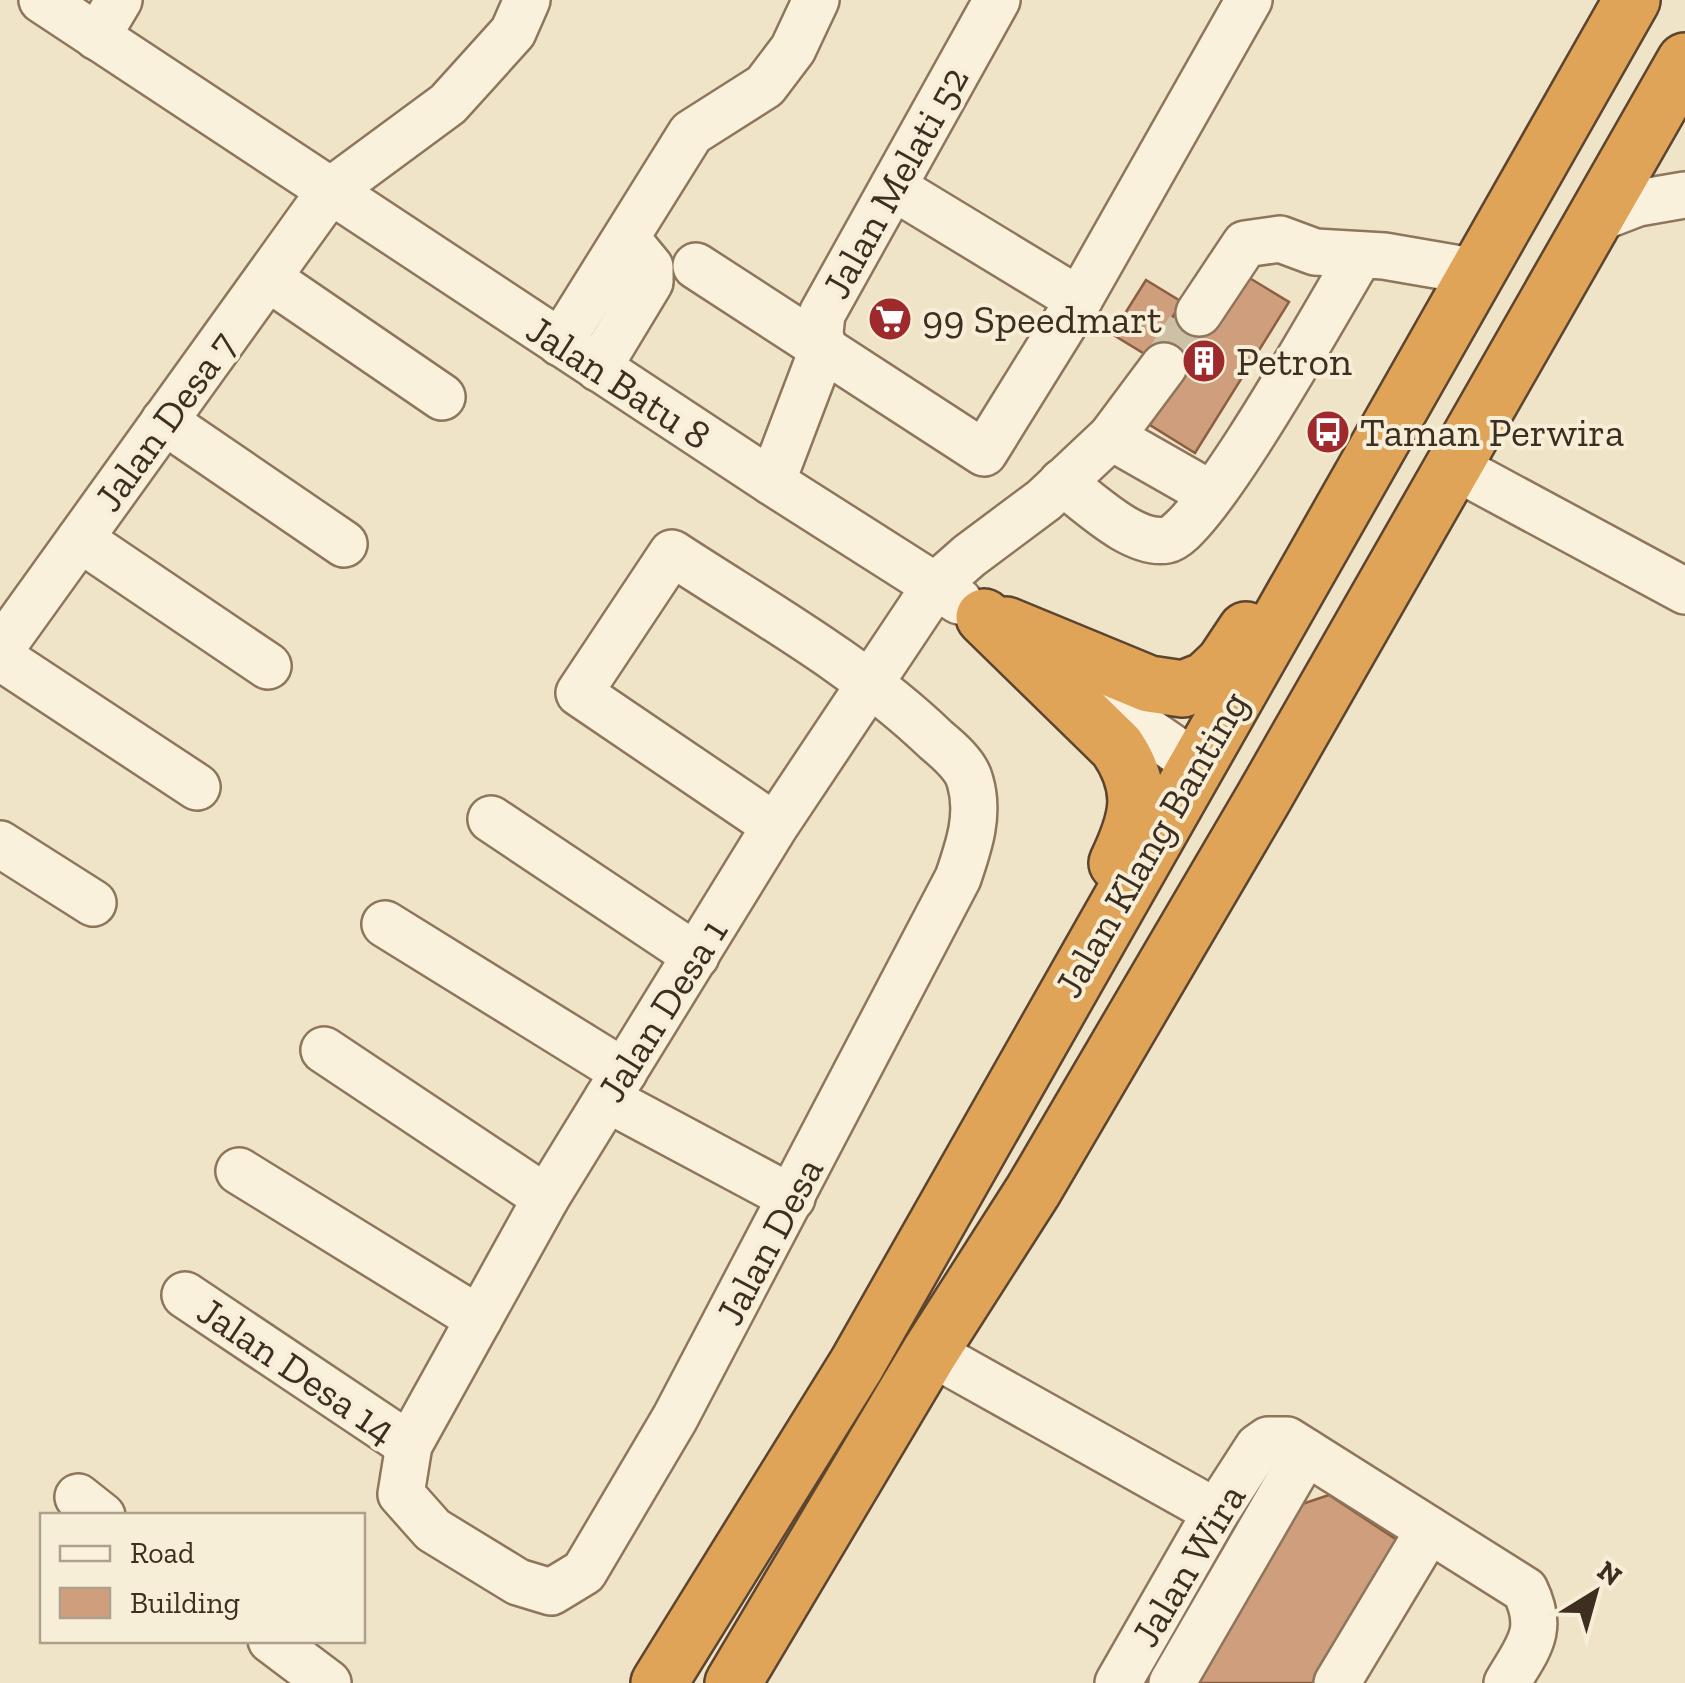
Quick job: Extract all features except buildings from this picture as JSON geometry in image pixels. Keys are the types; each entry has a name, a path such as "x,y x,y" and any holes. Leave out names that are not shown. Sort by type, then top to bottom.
{"highway":[{"name":"Jalan Klang Banting","path":"660,1683 857,1364 1632,0"},
{"name":"Jalan Klang Banting","path":"733,1683 930,1352 1033,1191 1358,635 1685,60"},
{"path":"984,617 1150,684 1183,689 1206,680 1224,664 1414,383"},
{"path":"961,1180 1127,842 1137,814 1131,767 1118,747 984,617"},
{"path":"1033,1191 1076,1072 1200,855 1210,810 1196,764 1235,760 1266,739 1325,643 1358,635"}],"street":[{"name":"Jalan Batu 8","path":"42,0 108,18 330,191 984,617 1196,764"},
{"name":"Jalan Desa 7","path":"0,654 330,191 448,104 513,32 528,0"},
{"path":"560,343 691,133 765,86 792,49 816,0"},
{"name":"Jalan Melati 52","path":"772,482 822,348 822,314 852,254 997,0"},
{"path":"696,266 984,453 1078,300 1249,0"},
{"path":"893,187 1078,300"},
{"path":"1594,220 1638,203 1685,194"},
{"path":"1199,313 1245,244 1280,239 1315,252 1477,272"},
{"path":"598,368 650,282 650,267 636,250 624,244"},
{"path":"1062,482 1140,539 1170,540 1185,530 1243,453 1360,255"},
{"path":"268,278 442,398"},
{"name":"Jalan Desa 1","path":"409,1445 546,1198 776,826 935,586 1111,437 1164,366"},
{"path":"164,421 344,544"},
{"path":"1111,437 1211,494"},
{"path":"1454,467 1685,591"},
{"path":"80,539 268,666"},
{"name":"Jalan Desa","path":"409,1445 402,1494 433,1530 518,1582 552,1592 584,1572 675,1418 792,1198 958,878 972,837 974,801 969,776 950,752 872,682 672,554 579,693 776,826"},
{"path":"0,654 197,787"},
{"path":"491,819 696,956"},
{"path":"0,844 93,904"},
{"path":"385,924 616,1086 792,1198"},
{"path":"324,1050 546,1198"},
{"path":"239,1170 479,1319"},
{"name":"Jalan Desa 14","path":"185,1295 409,1445"},
{"path":"930,1352 1216,1512"},
{"name":"Jalan Wira","path":"1118,1683 1258,1447 1268,1440 1287,1440 1306,1452"},
{"path":"1172,1683 1306,1452 1524,1590 1534,1610 1532,1639 1507,1683"},
{"path":"1337,1683 1429,1530"},
{"path":"275,1643 328,1683"}],"tunnel":[{"path":"1164,366 1199,313"}],"place":[{"name":"99 Speedmart","path":"890,319"},
{"name":"Petron","path":"1204,361"},
{"name":"Taman Perwira","path":"1328,432"}]}
